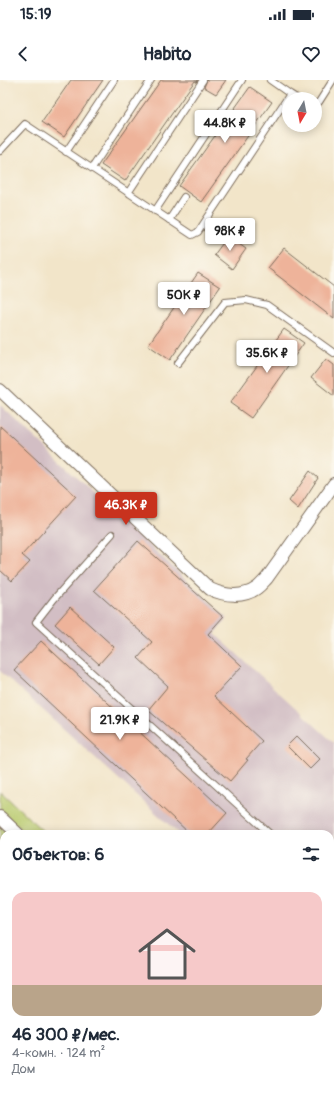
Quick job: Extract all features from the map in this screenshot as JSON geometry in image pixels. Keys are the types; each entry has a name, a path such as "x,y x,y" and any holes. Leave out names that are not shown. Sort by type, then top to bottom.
{"street":[{"path":"0,390 210,589 221,594 234,595 257,588 267,578 334,484"},
{"path":"0,817 14,830"}],"lane":[{"path":"66,152 114,80"},
{"path":"92,168 151,80"},
{"path":"128,192 203,80"},
{"path":"155,211 242,80"},
{"path":"270,80 287,92"},
{"path":"322,97 333,80"},
{"path":"0,151 25,124 192,235 198,232 282,106"},
{"path":"169,220 184,197"},
{"path":"178,364 225,302 246,300 267,305 334,353"},
{"path":"112,534 54,599 36,622 266,830"}],"shaded area":[{"path":"0,405 227,618 215,634 334,743 334,830 175,830 0,671"}],"green space":[{"path":"0,791 42,830 22,830 0,809"}],"building":[{"path":"71,80 103,80 64,137 42,122"},
{"path":"161,80 198,80 197,82 195,81 189,89 125,181 101,165"},
{"path":"207,80 226,80 216,94 204,87"},
{"path":"250,87 272,102 201,202 179,186"},
{"path":"228,236 246,249 232,269 214,255"},
{"path":"284,248 334,287 334,319 268,268"},
{"path":"198,273 220,287 170,360 148,345"},
{"path":"284,329 304,343 251,418 230,403"},
{"path":"326,359 334,365 334,396 311,378"},
{"path":"0,426 76,496 22,555 30,562 12,581 0,570"},
{"path":"310,471 318,478 298,509 289,501"},
{"path":"138,541 223,617 208,634 242,666 214,696 262,741 246,759 248,760 230,781 148,710 168,686 138,658 152,642 94,590"},
{"path":"70,607 114,647 99,664 55,624"},
{"path":"41,641 227,813 212,830 186,830 14,670"},
{"path":"297,736 320,759 310,769 287,746"}]}
